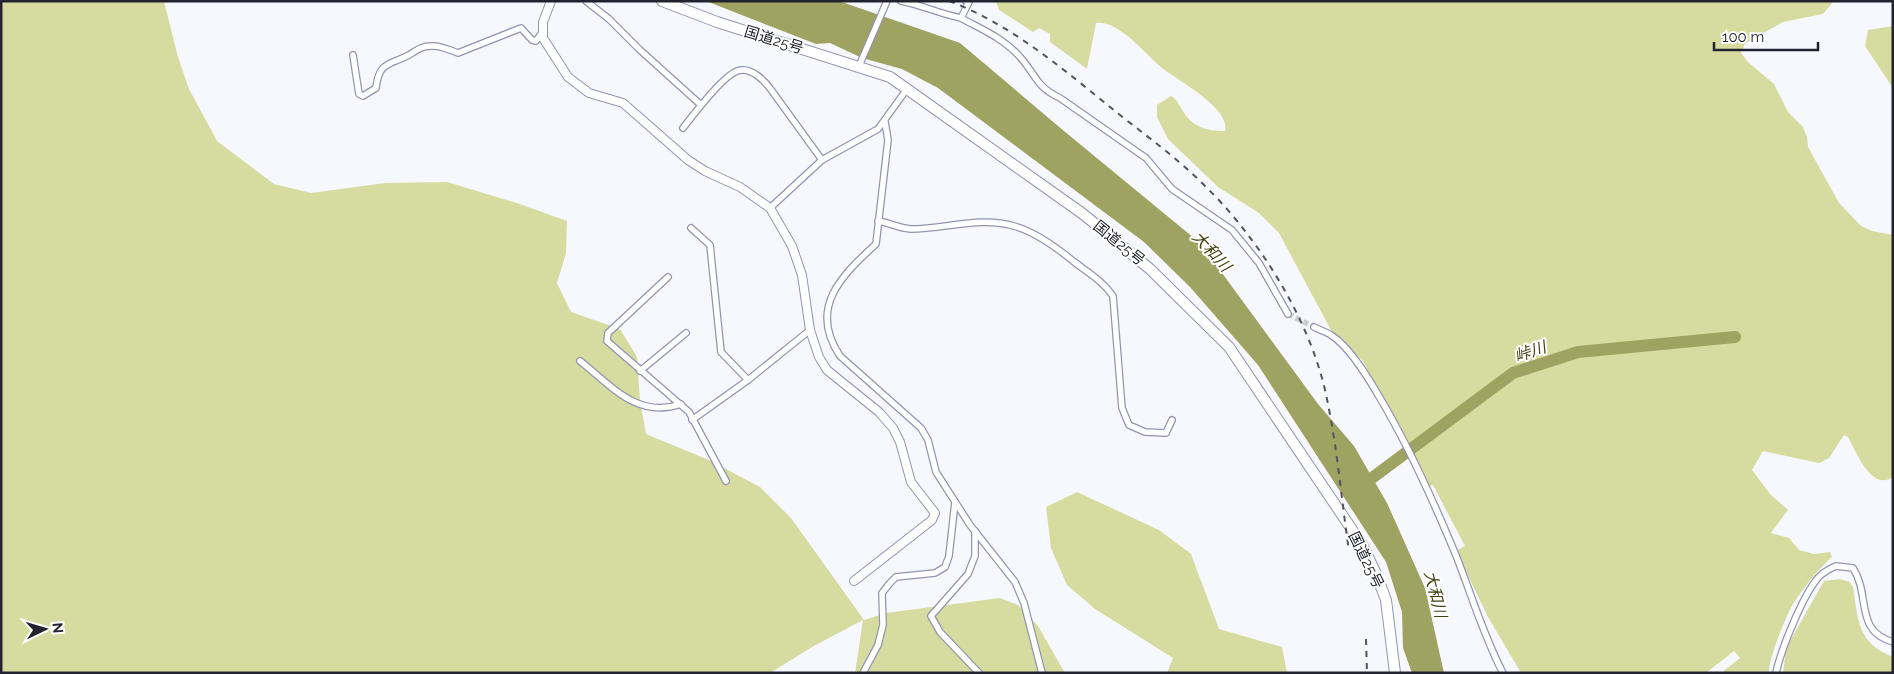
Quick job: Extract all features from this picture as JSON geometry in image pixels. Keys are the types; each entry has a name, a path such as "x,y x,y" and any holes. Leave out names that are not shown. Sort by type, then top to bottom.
{"highway":[{"name":"国道25号","path":"662,1 717,22 890,77 1083,214 1150,268 1229,347 1363,546 1386,600 1395,673"}],"street":[{"path":"551,1 543,22 544,38 558,64 568,77 580,88 624,103 688,160 705,171 740,187 770,208 792,246 802,275 810,330 818,357 828,370 879,412 893,428 900,442 911,482 934,513 932,520 854,581"},
{"path":"586,1 609,19 700,105"},
{"path":"900,1 916,4 941,14 961,18 998,38 1020,56 1045,91 1060,98 1146,158 1172,189 1232,230 1259,264 1288,314"},
{"path":"961,18 968,6 969,2 966,1"},
{"path":"859,66 885,3"},
{"path":"352,55 359,94 364,96 376,88 381,70 394,60 408,56 422,47 441,46 458,53 521,28 536,42 544,30"},
{"path":"683,128 700,105 732,74 738,70 750,72 764,81 822,160"},
{"path":"770,208 822,160 878,129 885,122 907,89"},
{"path":"885,122 888,140 876,244 850,267 834,287 826,324 832,344 840,356 921,428 928,440 936,472 975,531 1015,582 1024,603 1042,673"},
{"path":"878,220 897,227 912,229 994,222 1031,232 1062,253 1106,286 1113,296 1122,408 1129,425 1145,432 1166,433 1172,420"},
{"path":"691,228 710,245 721,352 748,380"},
{"path":"668,277 608,333 607,341 689,412 726,481"},
{"path":"1314,327 1333,336 1353,358 1370,380 1397,428 1442,522 1477,608 1488,644 1503,673"},
{"path":"692,420 748,380 810,330"},
{"path":"640,371 686,333"},
{"path":"580,361 639,406 666,409 681,404"},
{"path":"863,673 878,645 883,625 882,593 896,577 935,573 945,567 949,556 955,502"},
{"path":"975,531 975,556 968,574 931,616 946,639 979,673"},
{"path":"1776,673 1780,655 1809,594 1821,575 1836,566 1853,568 1859,578 1868,622 1872,632 1881,638 1893,642"}],"shaded area":[{"path":"1,1 164,1 178,57 189,89 217,141 274,184 311,193 385,183 447,182 517,203 567,221 566,253 557,283 571,312 620,329 637,357 640,401 646,434 711,461 760,487 791,518 864,620 886,613 1000,598 1018,605 1038,626 1065,673 855,673 863,620 812,647 770,673 1,673"},
{"path":"706,1 839,1 960,43 1200,243 1318,404 1354,446 1387,503 1425,588 1444,673 1412,673 1403,648 1402,612 1386,562 1258,365 1190,287 1144,242 938,88 902,69 862,58 830,43 816,44"},
{"path":"996,1 1834,1 1823,14 1783,22 1754,38 1745,44 1741,53 1748,62 1774,84 1788,112 1803,127 1808,147 1839,203 1861,226 1872,231 1893,235 1893,477 1885,480 1871,475 1860,460 1848,437 1844,435 1829,458 1819,463 1763,451 1752,470 1770,494 1788,510 1771,533 1789,538 1799,550 1814,554 1830,552 1832,557 1812,578 1792,607 1775,647 1769,673 1721,673 1740,658 1734,651 1706,673 1521,673 1488,617 1456,551 1465,546 1433,485 1428,486 1363,361 1333,334 1279,233 1259,213 1218,187 1168,139 1157,117 1157,105 1171,96 1195,124 1206,129 1225,131 1225,122 1220,113 1201,95 1162,68 1123,32 1114,27 1096,23 1087,69 1050,42 1050,34 1039,28 1033,32 999,10"},
{"path":"1893,26 1893,88 1865,46 1868,30"},
{"path":"1077,492 1159,530 1191,554 1219,629 1282,647 1287,673 1167,673 1173,658 1095,609 1067,585 1051,548 1046,507"},
{"path":"1840,579 1850,582 1853,587 1858,620 1866,637 1872,645 1893,657 1893,673 1783,673 1786,648 1824,581"}],"waterway":[{"name":"峠川","path":"1368,481 1513,373 1578,352 1735,337"}],"tunnel":[{"path":"1288,314 1314,327"}],"railway":[{"path":"949,1 994,22 1036,49 1160,146 1193,174 1223,205 1261,253 1293,306 1317,362 1333,430 1349,551"},
{"path":"1366,639 1367,673"}],"water label":[{"name":"大和川","path":"1212,251"},
{"name":"大和川","path":"1436,594"}]}
